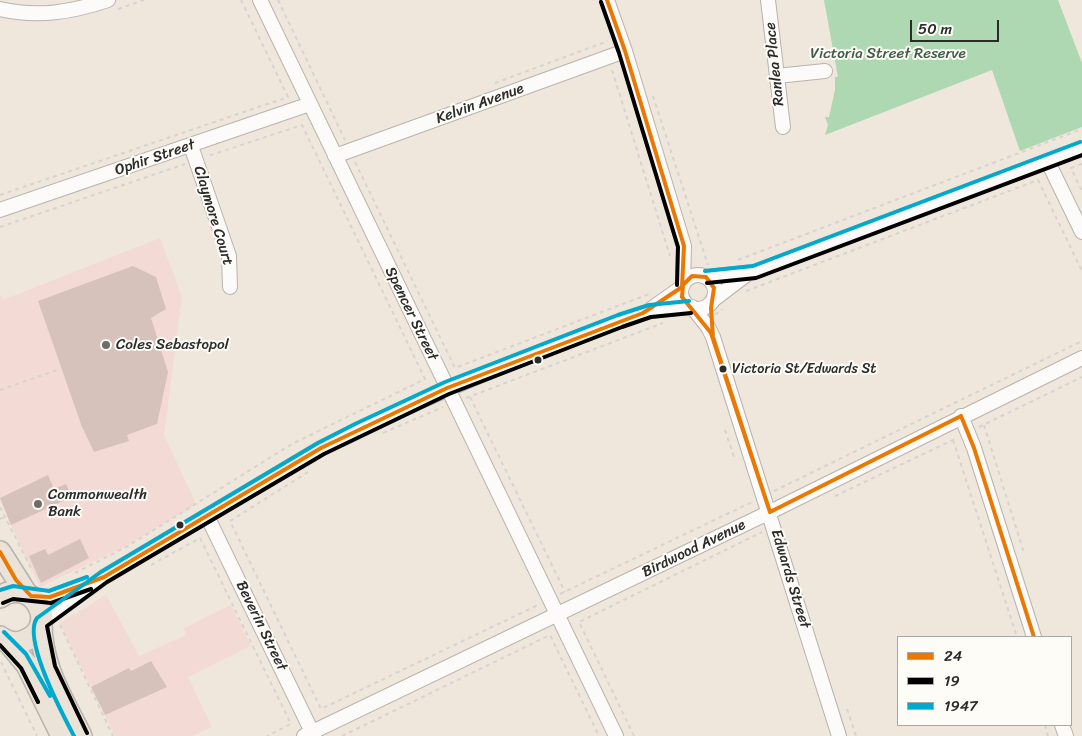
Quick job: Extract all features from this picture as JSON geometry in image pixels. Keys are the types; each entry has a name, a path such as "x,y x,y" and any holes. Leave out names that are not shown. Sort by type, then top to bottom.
{"highway":[{"path":"0,552 28,594 48,618 42,647 46,664 81,736"},
{"path":"0,597 10,592 28,594"},
{"path":"2,646 28,640 48,618"},
{"path":"2,646 27,665 62,736"}],"street":[{"path":"0,9 33,14 59,13 108,0"},
{"name":"Spencer Street","path":"260,0 446,388 616,736"},
{"path":"608,0 684,246 682,297 691,307"},
{"name":"Ranlea Place","path":"768,0 783,127"},
{"name":"Kelvin Avenue","path":"335,156 625,51"},
{"path":"777,76 826,71"},
{"name":"Ophir Street","path":"0,210 310,104"},
{"name":"Claymore Court","path":"191,146 229,256 230,287"},
{"path":"643,313 691,307 704,308 715,305 735,282 754,272 1082,148"},
{"path":"1048,162 1082,232"},
{"path":"684,246 708,274 714,288 715,305"},
{"path":"48,618 104,577 320,448 446,388 643,313 683,286 692,276 754,272"},
{"name":"Edwards Street","path":"713,337 715,305"},
{"name":"Edwards Street","path":"691,307 708,327 713,337 770,512 839,736"},
{"name":"Birdwood Avenue","path":"310,735 1082,358"},
{"path":"961,416 1034,636"},
{"name":"Beverin Street","path":"207,516 310,735"},
{"path":"28,594 54,596 104,577"}],"path":[{"path":"0,194 288,96 241,0"},
{"path":"278,0 455,368 650,294"},
{"path":"610,64 670,257"},
{"path":"652,92 706,261 708,274"},
{"path":"0,226 302,124 425,379 292,444 128,546 71,575"},
{"path":"736,261 1082,129"},
{"path":"1082,164 1071,168 1082,192"},
{"path":"740,294 1038,180 1082,271"},
{"path":"382,434 454,403 669,321"},
{"path":"315,468 230,521 321,709 1082,341"},
{"path":"0,390 60,369"},
{"path":"831,497 1082,377"},
{"path":"470,397 565,592"},
{"path":"984,425 1024,553"},
{"path":"725,430 734,457"},
{"path":"953,440 1017,636"},
{"path":"0,507 34,573"},
{"path":"0,519 5,517"},
{"path":"634,736 578,622 762,532"},
{"path":"200,538 291,724 268,736"},
{"path":"48,618 113,736"},
{"path":"342,736 550,635 599,736"},
{"path":"2,646 38,736"},
{"path":"847,709 856,736"}],"shaded area":[{"path":"160,238 182,297 164,435 196,504 126,546 40,587 0,501 0,294 3,300"},
{"path":"106,595 139,656 186,635 184,628 231,605 251,646 188,677 212,727 192,736 115,736 60,623"}],"green space":[{"name":"Victoria Street Reserve","path":"824,0 1058,0 1082,63 1082,127 1020,151 992,70 825,135 828,125 825,117 829,117 835,90 835,77 838,77"}],"building":[{"name":"Coles Sebastopol","path":"133,266 156,277 166,309 151,318 168,372 157,424 127,435 129,441 94,452 82,427 38,301"},
{"path":"48,475 54,489 66,484 72,497 11,525 0,498"},
{"path":"80,539 89,558 41,583 29,556 45,549 48,555"},
{"path":"151,661 167,687 105,715 91,687 129,668 131,671"}],"transit line":[{"name":"24","path":"607,0 625,51 684,246 682,287"},
{"name":"19","path":"601,2 619,53 678,247 677,285"},
{"name":"1947","path":"705,271 753,266 1080,142"},
{"name":"19","path":"707,283 756,278 1082,155"},
{"name":"24","path":"692,276 706,277 714,288 711,308 713,337 770,512 711,333 682,297 683,285 692,276"},
{"name":"24","path":"0,552 16,580 31,596 50,597 104,577 321,448 447,388 643,313 682,287"},
{"name":"1947","path":"74,736 61,712 39,659 34,628 37,618 101,572 318,443 445,382 618,315 649,305 689,301"},
{"name":"19","path":"87,733 55,666 47,626 107,582 324,454 449,394 651,317 691,313"},
{"name":"24","path":"961,416 974,448 1034,636"},
{"name":"24","path":"770,512 961,416"},
{"name":"1947","path":"0,590 13,586 49,591 87,577"},
{"name":"19","path":"3,603 13,599 51,603 91,589"},
{"name":"1947","path":"4,632 26,654 50,696"},
{"name":"19","path":"0,645 21,668 38,702"}],"place":[{"name":"Coles Sebastopol","path":"106,345"},
{"name":"Victoria St/Edwards St","path":"723,369"},
{"name":"Commonwealth Bank","path":"38,504"}]}
